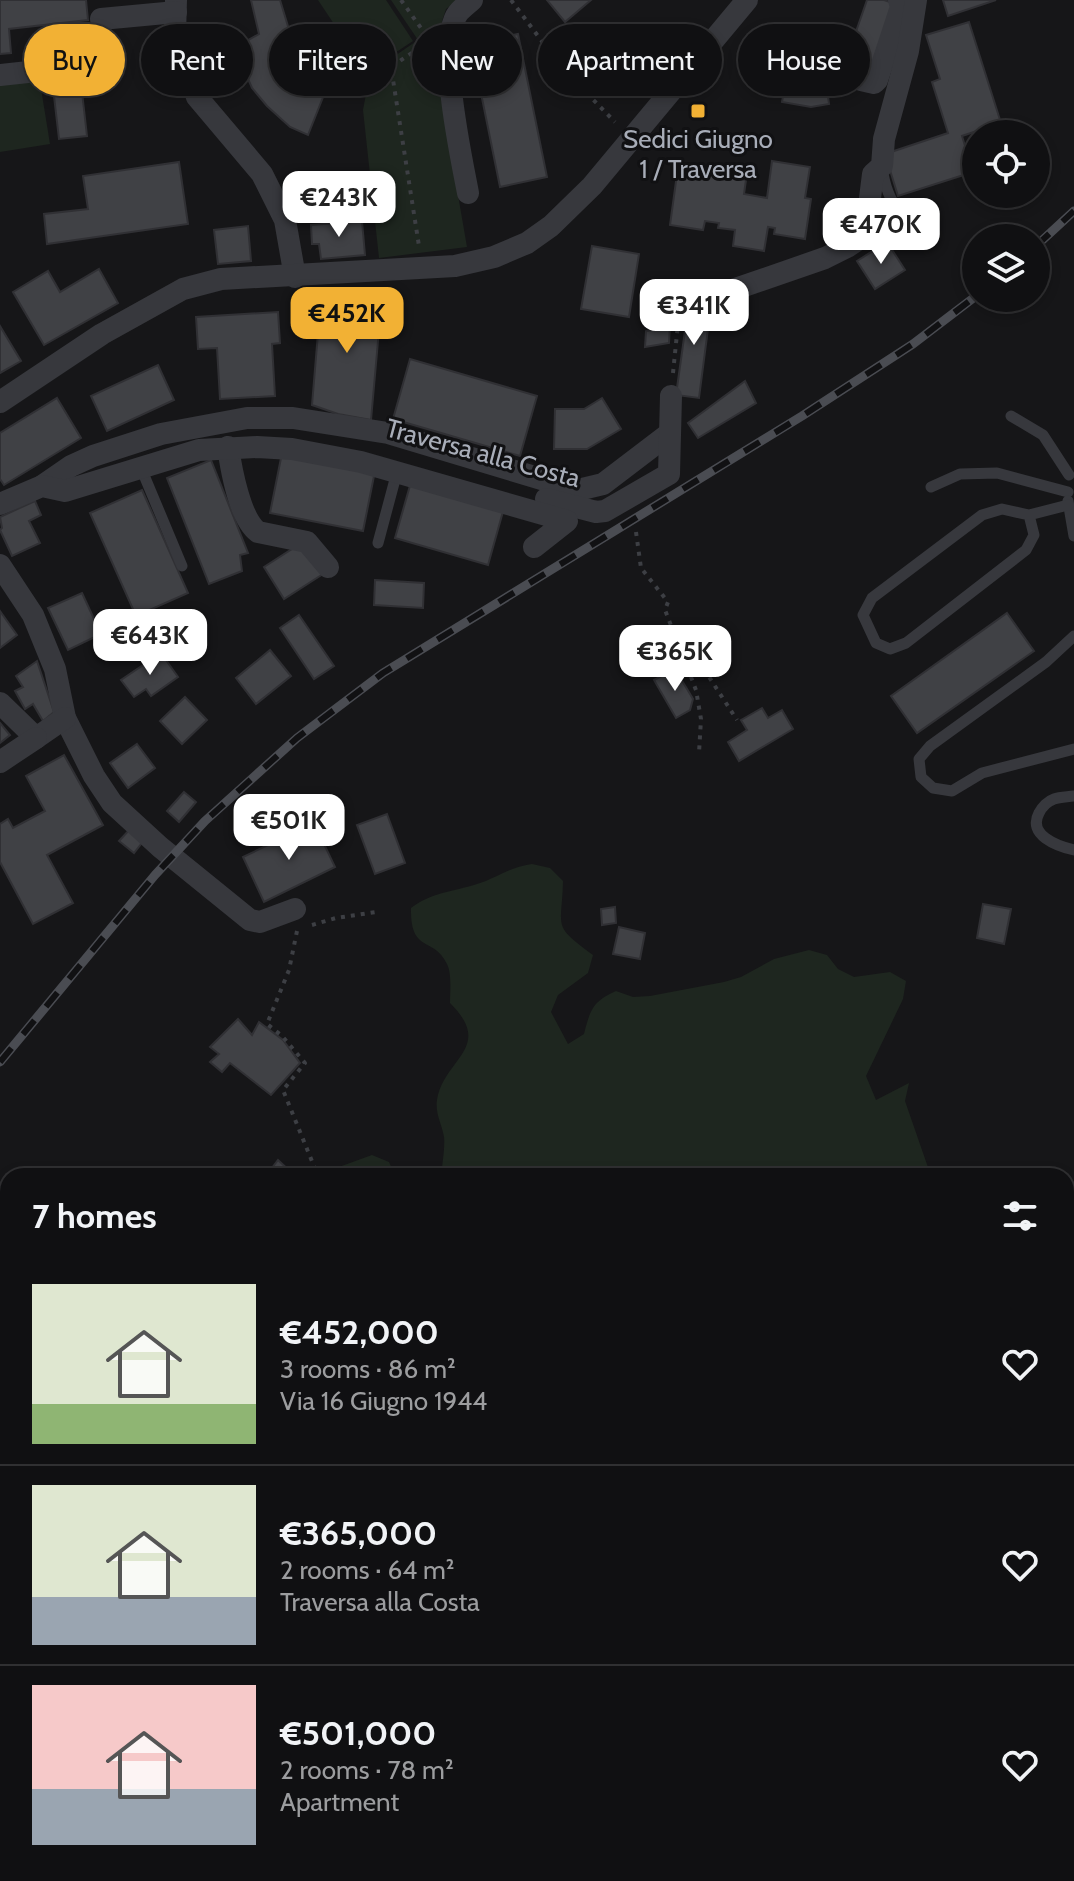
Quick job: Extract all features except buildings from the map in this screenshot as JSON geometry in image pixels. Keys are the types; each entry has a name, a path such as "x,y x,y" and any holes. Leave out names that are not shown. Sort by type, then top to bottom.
{"street":[{"path":"468,193 451,105 451,41 459,12 472,0"},
{"path":"0,402 102,334 183,289 221,279 455,266 494,257 527,243 573,206 747,0"},
{"path":"870,82 877,80 901,7 899,0"},
{"path":"681,291 715,296 825,258 859,239 867,222 873,174 882,166 884,139 908,51 916,0"},
{"path":"101,19 176,6 175,35 197,97 262,174 285,220 295,277"},
{"path":"0,75 24,72"},
{"name":"Traversa alla Costa","path":"0,504 42,486 65,491 199,450 228,447 234,441 245,438 294,437 361,449 596,512 605,511 669,474 671,396"},
{"path":"42,486 71,466 93,456 161,434 247,418 293,418 388,433 578,490 603,484 666,436"},
{"path":"328,567 307,542 251,528 235,484 228,447 292,449 397,472 567,521 534,547"},
{"path":"0,565 33,615 55,669 65,718 94,776 112,803 233,909 250,920 296,919"},
{"path":"0,703 36,738"},
{"path":"0,762 65,718"}],"lane":[{"path":"882,166 884,183 895,206 899,211 913,210"},
{"path":"1011,416 1043,435 1071,470 1068,498 1074,536"},
{"path":"141,468 182,566"},
{"path":"378,543 397,472"},
{"path":"931,487 960,474 997,473 1068,498"},
{"path":"1029,515 1034,535 1026,550 906,643 890,649 876,643 863,615 872,598 982,515 1002,509 1029,515 1068,498"},
{"path":"1074,636 1046,662 930,746 919,759 921,777 933,788 952,791 982,773 1074,749"},
{"path":"1074,796 1051,800 1036,820 1038,831 1049,841 1074,850"}],"path":[{"path":"401,0 428,38 428,42 391,67 423,268"},
{"path":"511,0 562,68 630,139"},
{"path":"671,396 681,291"},
{"path":"636,532 641,568 668,602 665,610 696,690 701,719 699,753"},
{"path":"678,644 687,643 737,720"},
{"path":"311,925 376,912"},
{"path":"296,919 289,970 267,1024 305,1063 283,1090 315,1168"}],"shaded area":[{"path":"318,0 386,0 412,42 396,52 396,24 334,24"},
{"path":"391,0 457,0 446,9 442,24 412,24 412,31"},
{"path":"412,44 412,96 441,96 467,247 379,258 363,110 366,96 396,96 396,55"},
{"path":"24,79 24,96 42,96 50,144 0,152 0,83"},
{"path":"532,864 550,868 563,881 562,924 570,937 593,955 588,973 558,995 551,1012 568,1044 584,1034 597,1003 616,991 633,997 650,996 724,982 741,977 774,959 809,950 827,955 838,969 854,977 890,972 906,981 903,999 866,1076 876,1100 909,1083 905,1101 928,1168 442,1168 444,1137 437,1100 441,1086 468,1042 468,1031 463,1018 450,1003 449,968 442,955 414,932 411,908 435,895 477,884"},
{"path":"372,1155 389,1162 392,1168 337,1168"}],"railway":[{"path":"1050,233 1074,211"},
{"path":"0,1062 155,875 205,821 297,738 383,673 802,416 913,344 962,307"}],"place":[{"name":"Sedici Giugno 1 / Traversa","path":"698,111"}]}
